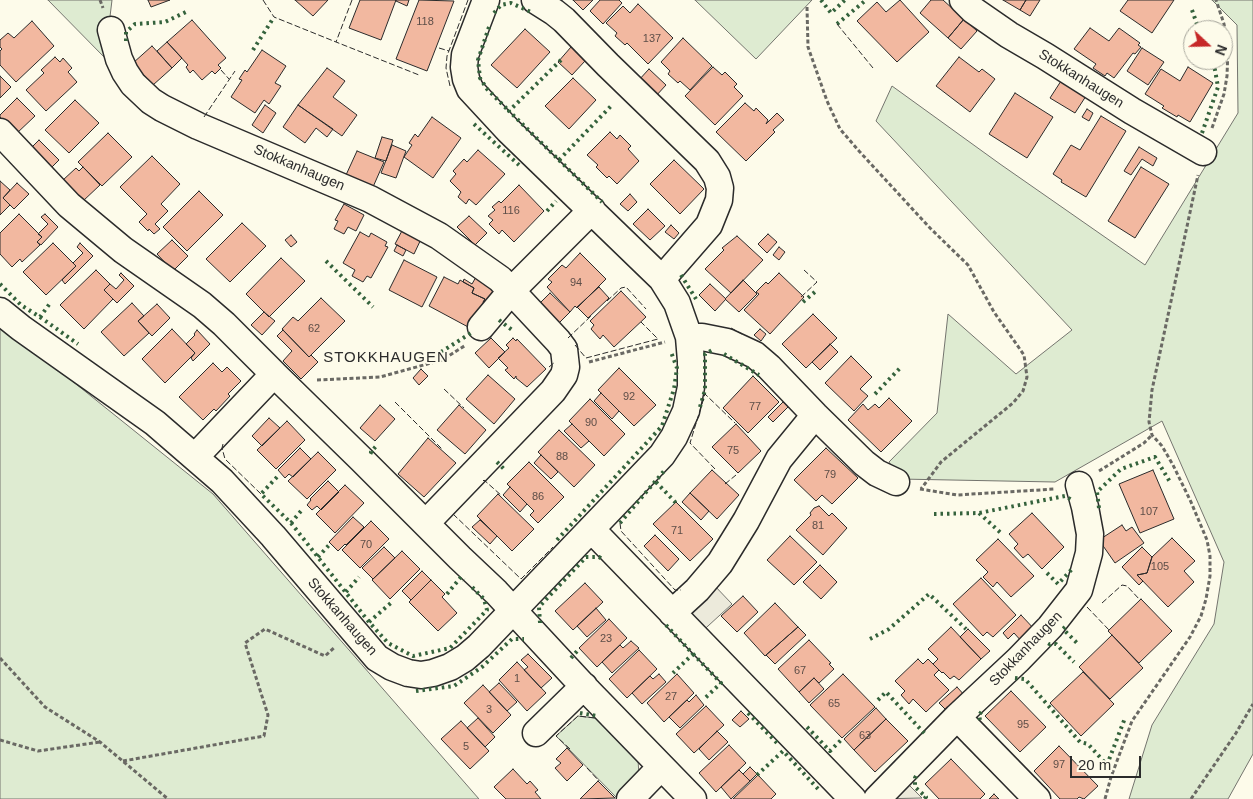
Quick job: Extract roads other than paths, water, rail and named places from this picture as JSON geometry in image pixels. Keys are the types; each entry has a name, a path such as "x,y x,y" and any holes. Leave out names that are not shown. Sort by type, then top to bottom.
{"street":[{"name":"Stokkanhaugen","path":"0,311 155,423 195,457 248,508 377,658 392,667 408,673 427,674 450,667 465,658 662,455 674,437 686,411 691,387 691,361 688,336 677,303 662,279 508,130 470,89 464,67 465,55 486,0"},
{"path":"535,0 564,20 707,161 717,177 720,188 719,200 709,225 662,279"},
{"name":"Stokkanhaugen","path":"963,0 973,10 1009,35 1132,111 1203,152"},
{"name":"Stokkanhaugen","path":"111,30 119,59 125,72 142,94 162,108 198,126 376,202 456,246 512,290 564,349 566,367 564,375 553,391 426,523"},
{"path":"0,132 69,205 124,250 224,324 513,610 693,799"},
{"path":"481,327 512,290 592,210"},
{"path":"688,336 727,342 755,356 769,367 864,463 877,473 896,482"},
{"path":"195,457 282,382"},
{"path":"672,613 697,590 720,563 746,521 779,459 815,415"},
{"name":"Stokkanhaugen","path":"877,799 957,717 1050,627 1079,590 1089,553 1090,534 1086,508 1078,485"},
{"path":"591,529 672,613 839,794"},
{"path":"536,733 584,686"},
{"path":"957,717 1037,799"},
{"path":"630,799 661,767"}],"district":[{"name":"STOKKHAUGEN","path":"386,358"}]}
